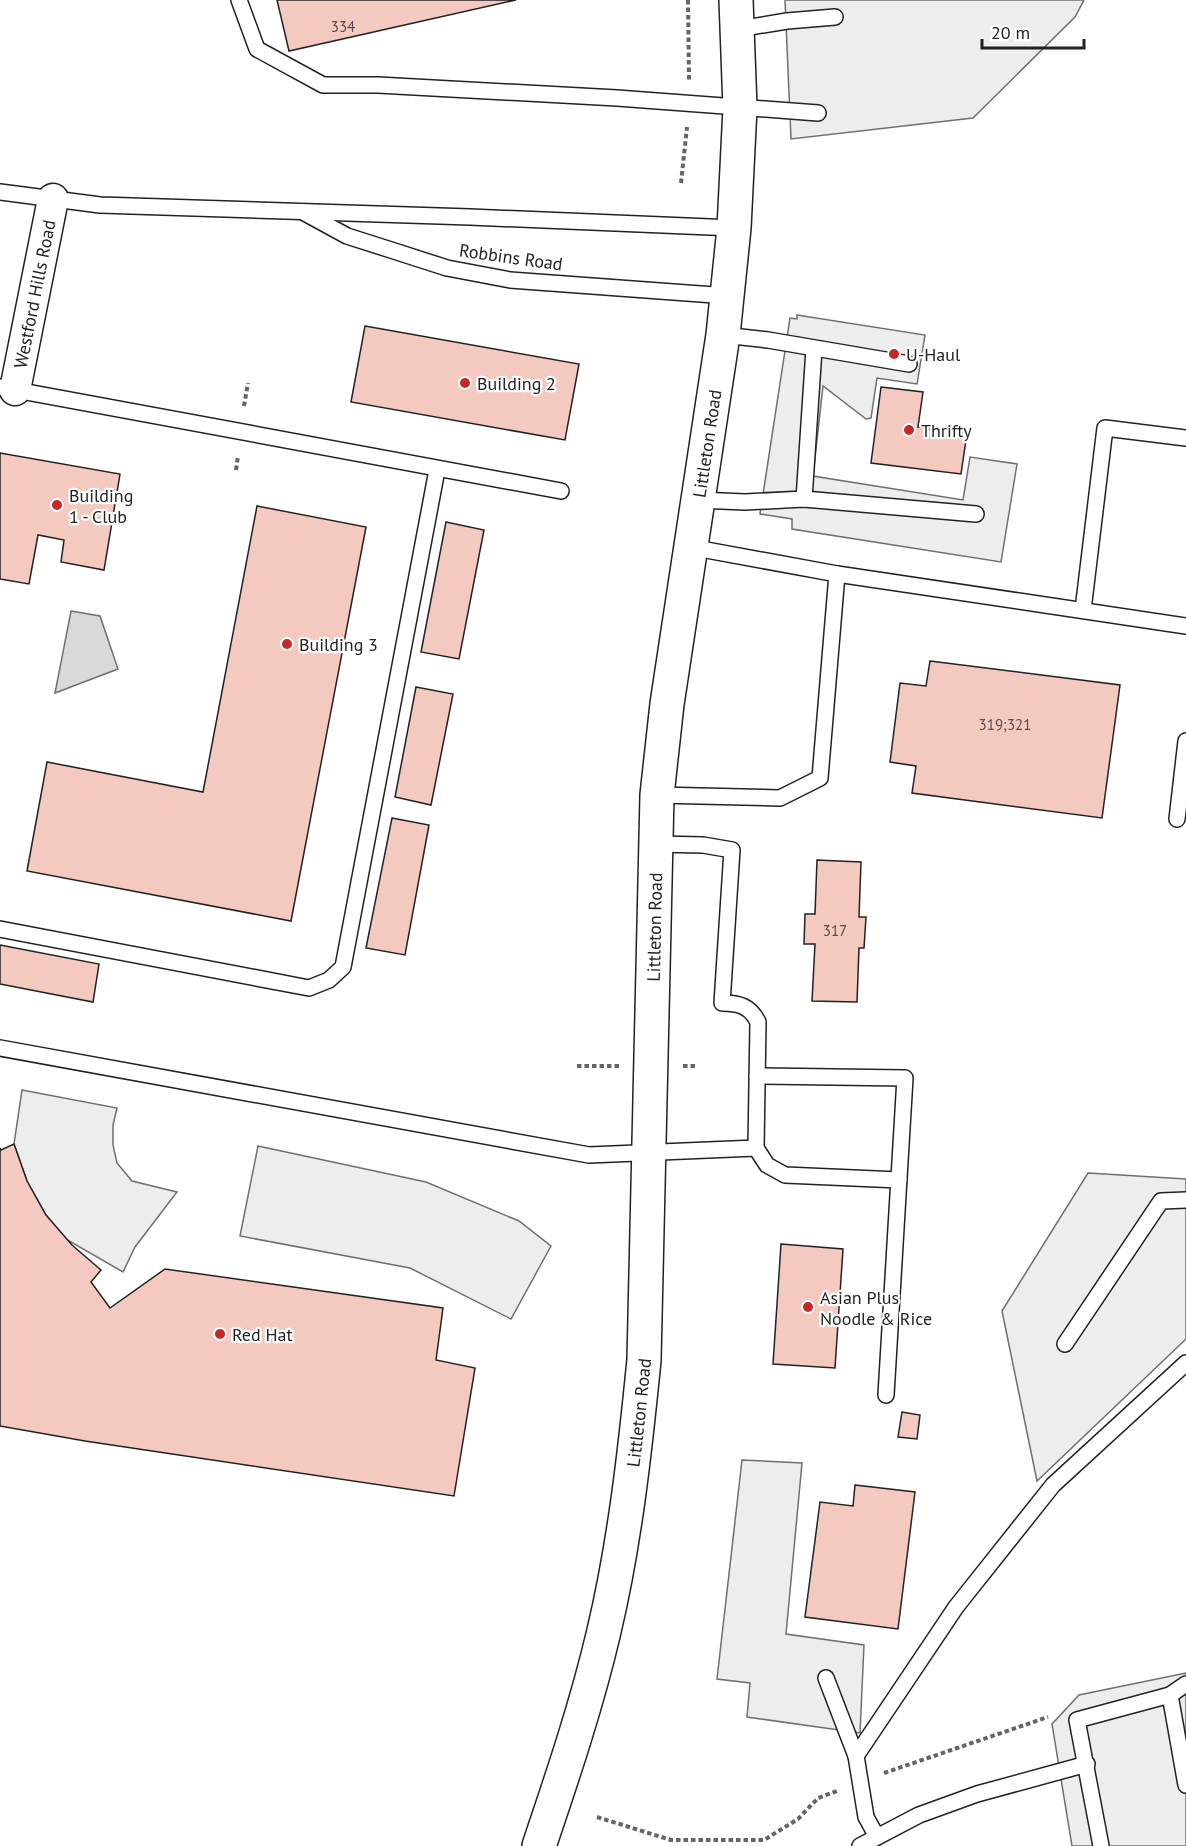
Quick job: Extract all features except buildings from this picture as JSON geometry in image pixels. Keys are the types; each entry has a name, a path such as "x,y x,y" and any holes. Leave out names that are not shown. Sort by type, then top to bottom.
{"main road":[{"name":"Littleton Road","path":"539,1846 572,1749 604,1632 622,1543 635,1452 644,1360 657,795 667,704 728,296 740,108 737,15"}],"street":[{"name":"Westford Hills Road","path":"8,389 52,199"}],"lane":[{"path":"239,0 257,49 323,85 378,85 617,98 818,113"},
{"path":"737,15 787,21 835,17"},
{"name":"Robbins Road","path":"0,192 100,205 734,228"},
{"name":"Robbins Road","path":"301,211 347,236 447,268 510,280 728,296"},
{"path":"723,335 909,363"},
{"path":"804,499 814,349"},
{"path":"8,389 437,470 561,491"},
{"path":"1083,610 1105,428 1186,438"},
{"path":"0,929 309,988 329,981 342,967 437,470"},
{"path":"698,500 746,502 804,499 976,514"},
{"path":"690,547 837,573 1186,626"},
{"path":"657,795 780,798 820,778 837,573"},
{"path":"1177,819 1186,741"},
{"path":"656,844 703,845 732,850 722,1003 737,1003 753,1011 758,1022 756,1148 767,1165 785,1175 899,1180"},
{"path":"0,1048 589,1155 756,1148"},
{"path":"757,1076 905,1078 886,1395"},
{"path":"1065,1344 1161,1201 1186,1200"},
{"path":"856,1756 956,1607 1053,1485 1186,1363"},
{"path":"826,1678 856,1756 866,1817 877,1837"},
{"path":"1101,1846 1077,1720 1170,1695 1186,1684"},
{"path":"1170,1695 1186,1785"},
{"path":"860,1846 919,1815 977,1794 1087,1764"}],"path":[{"path":"243,417 248,383"},
{"path":"236,470 238,453"},
{"path":"597,1818 670,1840 764,1840 798,1819 818,1798 1048,1717"}],"shaded area":[{"path":"785,0 1084,0 1075,17 973,118 791,139"},
{"path":"797,315 925,335 917,384 877,378 871,418 866,419 823,386 813,476 963,500 970,457 1017,464 1001,562 792,529 792,519 760,514 790,318 797,319"},
{"path":"71,611 100,616 118,669 55,693"},
{"path":"22,1090 117,1108 113,1125 113,1145 117,1163 132,1181 177,1192 135,1247 123,1272 64,1238 46,1215 27,1181 14,1144"},
{"path":"258,1146 426,1182 519,1221 551,1246 511,1319 410,1268 240,1236"},
{"path":"1088,1173 1186,1179 1186,1339 1037,1481 1002,1311"},
{"path":"742,1460 802,1463 786,1634 864,1645 860,1733 747,1717 750,1683 717,1679"},
{"path":"1186,1673 1186,1846 1072,1846 1052,1724 1079,1695"}],"place":[{"name":"U-Haul","path":"894,354"},
{"name":"Building 2","path":"465,383"},
{"name":"Thrifty","path":"909,430"},
{"name":"Building 1 - Club","path":"57,505"},
{"name":"Building 3","path":"287,644"},
{"name":"Asian Plus Noodle & Rice","path":"808,1307"},
{"name":"Red Hat","path":"220,1334"}]}
